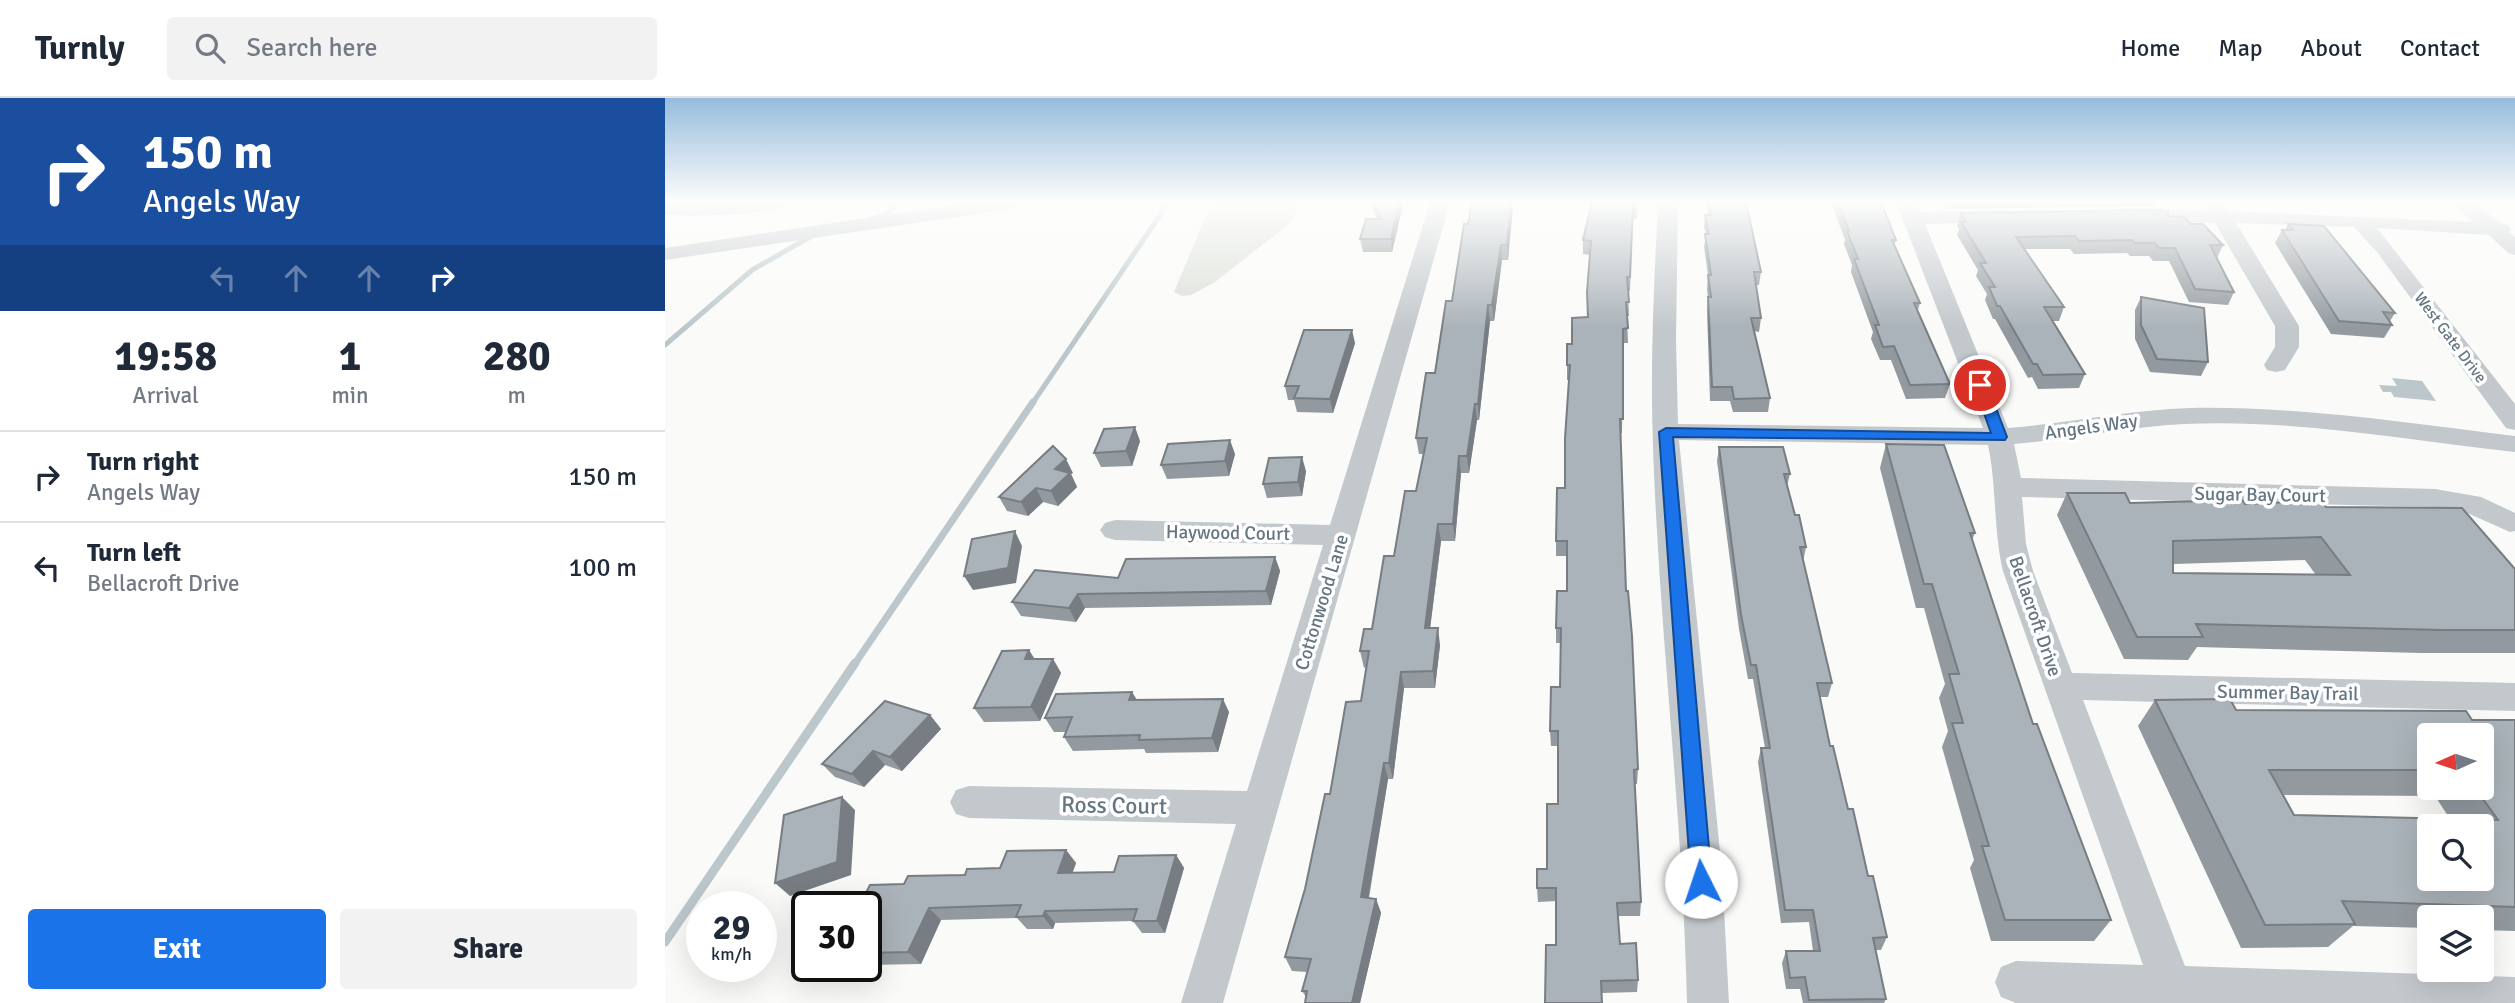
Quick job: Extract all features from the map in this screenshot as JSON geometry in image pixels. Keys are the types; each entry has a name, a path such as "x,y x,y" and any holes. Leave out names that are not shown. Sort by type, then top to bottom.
{"street":[{"path":"665,254 731,244"},
{"name":"Cottonwood Lane","path":"1202,1003 1427,244"},
{"path":"1667,244 1664,348 1666,432 1694,781 1708,1003"},
{"name":"Bellacroft Drive","path":"1924,244 2000,437 2007,487 2008,520 2018,571 2172,987"},
{"path":"2236,244 2287,326 2290,341 2276,365"},
{"name":"West Gate Drive","path":"2381,244 2515,422"},
{"name":"Angels Way","path":"1666,432 2000,437 2047,434 2135,419 2211,416 2326,423 2515,444"},
{"name":"Sugar Bay Court","path":"2007,487 2435,498 2470,504 2510,522"},
{"name":"Haywood Court","path":"1115,530 1341,535"},
{"name":"Summer Bay Trail","path":"2061,686 2515,697"},
{"name":"Ross Court","path":"968,802 1259,808"},
{"path":"2016,982 2515,998"}],"shaded area":[{"path":"1194,244 1263,244 1215,282 1191,295 1182,296 1174,292"},
{"path":"2392,378 2422,381 2436,401 2394,397 2391,392 2383,392 2379,385 2397,386"}],"building":[{"path":"1461,244 1507,244 1501,245 1492,305 1488,305 1478,404 1475,404 1467,456 1459,456 1453,524 1438,524 1425,628 1438,628 1433,671 1401,672 1389,763 1384,763 1361,897 1376,899 1352,1003 1305,1003 1307,991 1302,991 1311,959 1285,957 1305,889 1325,794 1330,794 1346,702 1361,701 1369,651 1360,651 1364,629 1372,629 1384,556 1394,556 1405,491 1416,491 1427,438 1416,438 1426,373 1435,373 1446,301 1452,301"},
{"path":"1591,244 1631,244 1630,277 1627,277 1628,328 1623,329 1623,419 1620,419 1626,591 1632,636 1638,769 1634,770 1641,902 1617,903 1620,944 1636,943 1638,980 1601,981 1602,1003 1545,1003 1546,945 1556,945 1556,888 1537,888 1537,869 1547,869 1547,804 1558,804 1558,731 1550,731 1551,687 1560,687 1561,628 1556,628 1557,591 1567,591 1567,541 1556,541 1557,488 1565,488 1570,365 1567,365 1567,344 1572,344 1572,318 1588,317"},
{"path":"1706,244 1755,244 1761,272 1754,272 1761,318 1751,318 1770,398 1734,399 1732,387 1712,387 1708,297 1711,297 1708,275 1711,275"},
{"path":"1852,244 1894,244 1920,303 1914,303 1950,384 1910,385 1894,346 1883,347 1875,325 1879,325 1854,259 1858,259"},
{"path":"1975,244 2021,244 2064,307 2044,307 2085,374 2043,375 2037,364 2033,364 2000,306 1997,306 1989,287 1995,287 1980,263 1986,263"},
{"path":"2156,244 2222,244 2210,245 2234,292 2195,289 2175,248 2159,248"},
{"path":"2291,244 2339,244 2395,313 2383,312 2392,325 2339,321"},
{"path":"2141,297 2204,308 2208,362 2157,359 2141,325"},
{"path":"1304,330 1352,330 1330,399 1294,398 1299,386 1285,386"},
{"path":"1135,427 1126,451 1094,453 1104,429"},
{"path":"1230,440 1225,461 1161,465 1168,444"},
{"path":"1886,444 1944,445 1975,533 1970,533 2033,724 2037,724 2111,920 2005,920 1982,846 1989,846 1952,723 1963,723 1949,674 1959,674 1932,584 1924,584"},
{"path":"1053,446 1066,459 1055,469 1070,473 1051,491 1036,488 1021,502 999,497"},
{"path":"1719,447 1783,447 1790,474 1784,474 1795,515 1799,515 1806,547 1800,547 1832,683 1817,683 1830,746 1833,746 1848,809 1853,809 1868,876 1873,876 1887,937 1873,938 1886,999 1809,1000 1805,977 1790,978 1786,951 1820,951 1813,910 1785,910 1761,748 1770,748 1756,665 1751,665 1741,615"},
{"path":"1302,457 1298,482 1263,484 1269,458"},
{"path":"2067,493 2125,493 2130,503 2242,500 2245,504 2322,501 2326,507 2462,508 2515,569 2515,630 2196,624 2203,637 2137,637","holes":["2321,537 2350,575 2173,573 2173,541"]},
{"path":"1015,531 1008,568 964,576 972,539"},
{"path":"1275,557 1266,591 1078,594 1069,608 1012,602 1035,570 1118,578 1126,559"},
{"path":"1029,650 1025,659 1053,659 1031,707 974,708 1002,651"},
{"path":"1132,692 1129,700 1223,699 1212,738 1139,740 1140,735 1064,737 1072,717 1045,718 1056,694"},
{"path":"2230,699 2236,710 2466,711 2472,720 2515,720 2515,907 2342,901 2355,924 2265,925 2155,700","holes":["2417,723 2494,723 2494,800 2484,800 2498,820 2494,820 2494,891 2417,891 2417,818 2294,815 2269,770 2417,770"]},
{"path":"885,701 930,715 890,757 873,751 852,774 822,764"},
{"path":"842,797 837,862 775,883 784,815"},
{"path":"1066,850 1058,873 1114,872 1119,856 1176,855 1157,921 1133,921 1137,909 1045,911 1043,916 1016,917 1021,905 929,908 908,952 882,953 882,891 867,891 870,885 904,884 908,876 965,875 967,869 1000,868 1007,851"}],"waterway":[{"path":"665,345 752,270 797,244"},
{"path":"1032,404 1140,244"},
{"path":"854,665 1033,402"},
{"path":"665,942 855,663"}],"route":[{"path":"1701,882 1666,432 2000,437 1980,385"}]}
